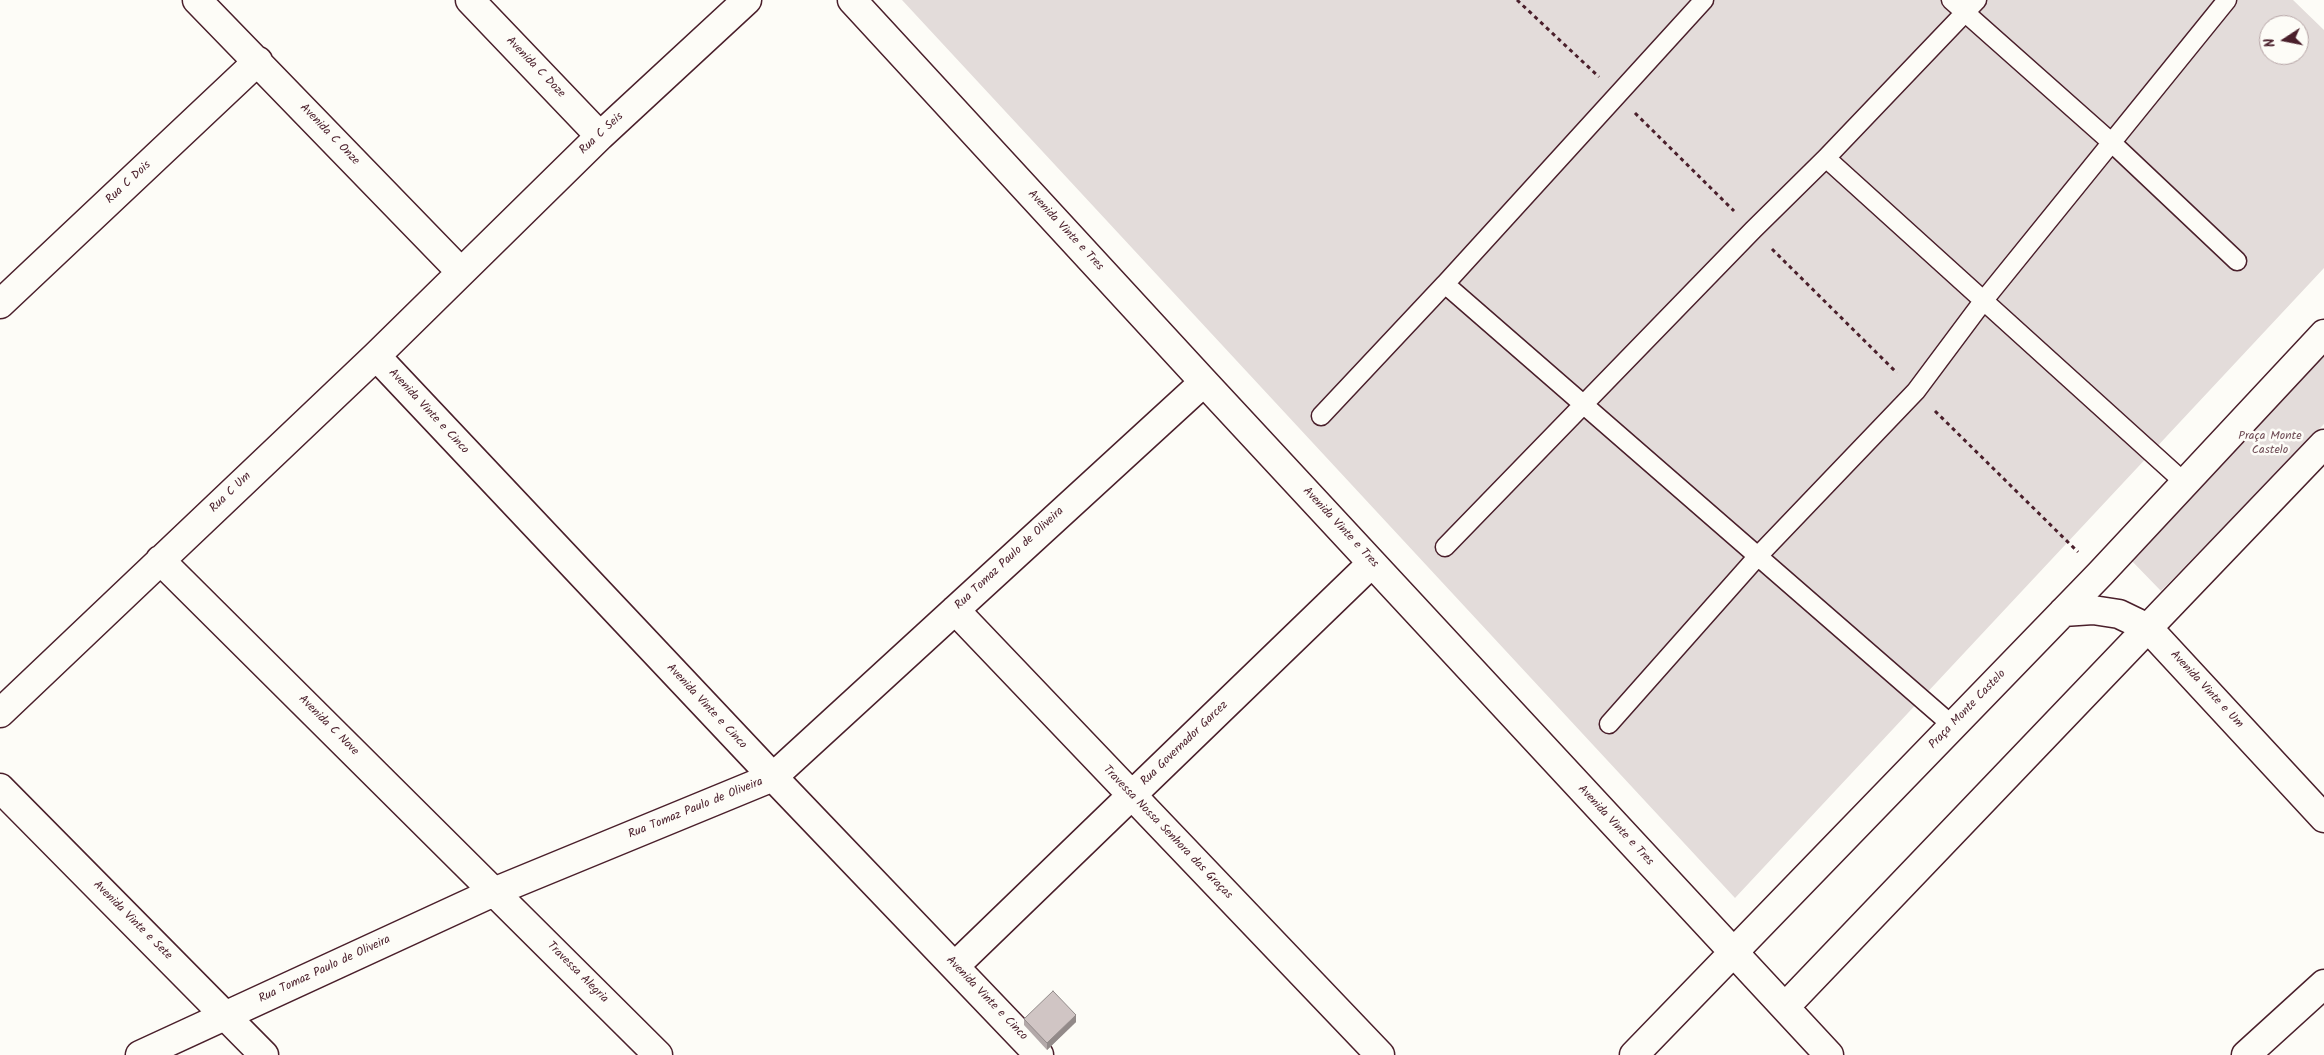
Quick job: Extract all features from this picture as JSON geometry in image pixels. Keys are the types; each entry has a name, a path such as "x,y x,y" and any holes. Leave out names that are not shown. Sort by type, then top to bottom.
{"street":[{"name":"Avenida C Onze","path":"197,0 460,271"},
{"name":"Avenida C Doze","path":"470,0 600,136"},
{"name":"Rua C Seis","path":"460,271 600,136 747,0"},
{"name":"Avenida Vinte e Tres","path":"852,0 1829,1055"},
{"name":"Rua C Dois","path":"0,304 258,62"},
{"name":"Rua C Um","path":"0,713 376,356 460,271"},
{"name":"Praça Monte Castelo","path":"1634,1055 2100,574 2324,334"},
{"name":"Avenida Vinte e Cinco","path":"376,356 773,777 1040,1055"},
{"name":"Rua Tomaz Paulo de Oliveira","path":"140,1055 496,891 773,777 1204,382"},
{"path":"1785,1008 2324,444"},
{"name":"Avenida C Nove","path":"160,560 496,891"},
{"name":"Rua Governador Garcez","path":"955,966 1372,563"},
{"name":"Travessa Nossa Senhora das Graças","path":"955,610 1380,1055"},
{"name":"Avenida Vinte e Um","path":"2063,612 2093,610 2120,614 2148,628 2324,818"},
{"name":"Avenida Vinte e Sete","path":"0,788 264,1055"},
{"name":"Travessa Alegria","path":"496,891 658,1055"},
{"path":"2246,1055 2324,984"}],"lane":[{"path":"1321,416 1445,284 1616,94 1704,0"},
{"path":"1951,0 1971,6 2237,261"},
{"path":"1609,724 1758,556 1916,391 1984,300 2228,0"},
{"path":"1445,547 1753,230 1826,158 1971,6"},
{"path":"1826,158 2186,483"},
{"path":"1445,284 1953,726"}],"path":[{"path":"1517,0 1576,54 2100,574"}],"green space":[{"path":"902,0 2293,0 2308,15 2259,15 2259,65 2309,65 2309,15 2324,30 2324,268 1735,898"},
{"name":"Praça Monte Castelo","path":"2324,351 2324,424 2161,591 2128,557"}],"building":[{"path":"1053,991 1076,1015 1047,1043 1024,1019"}]}
